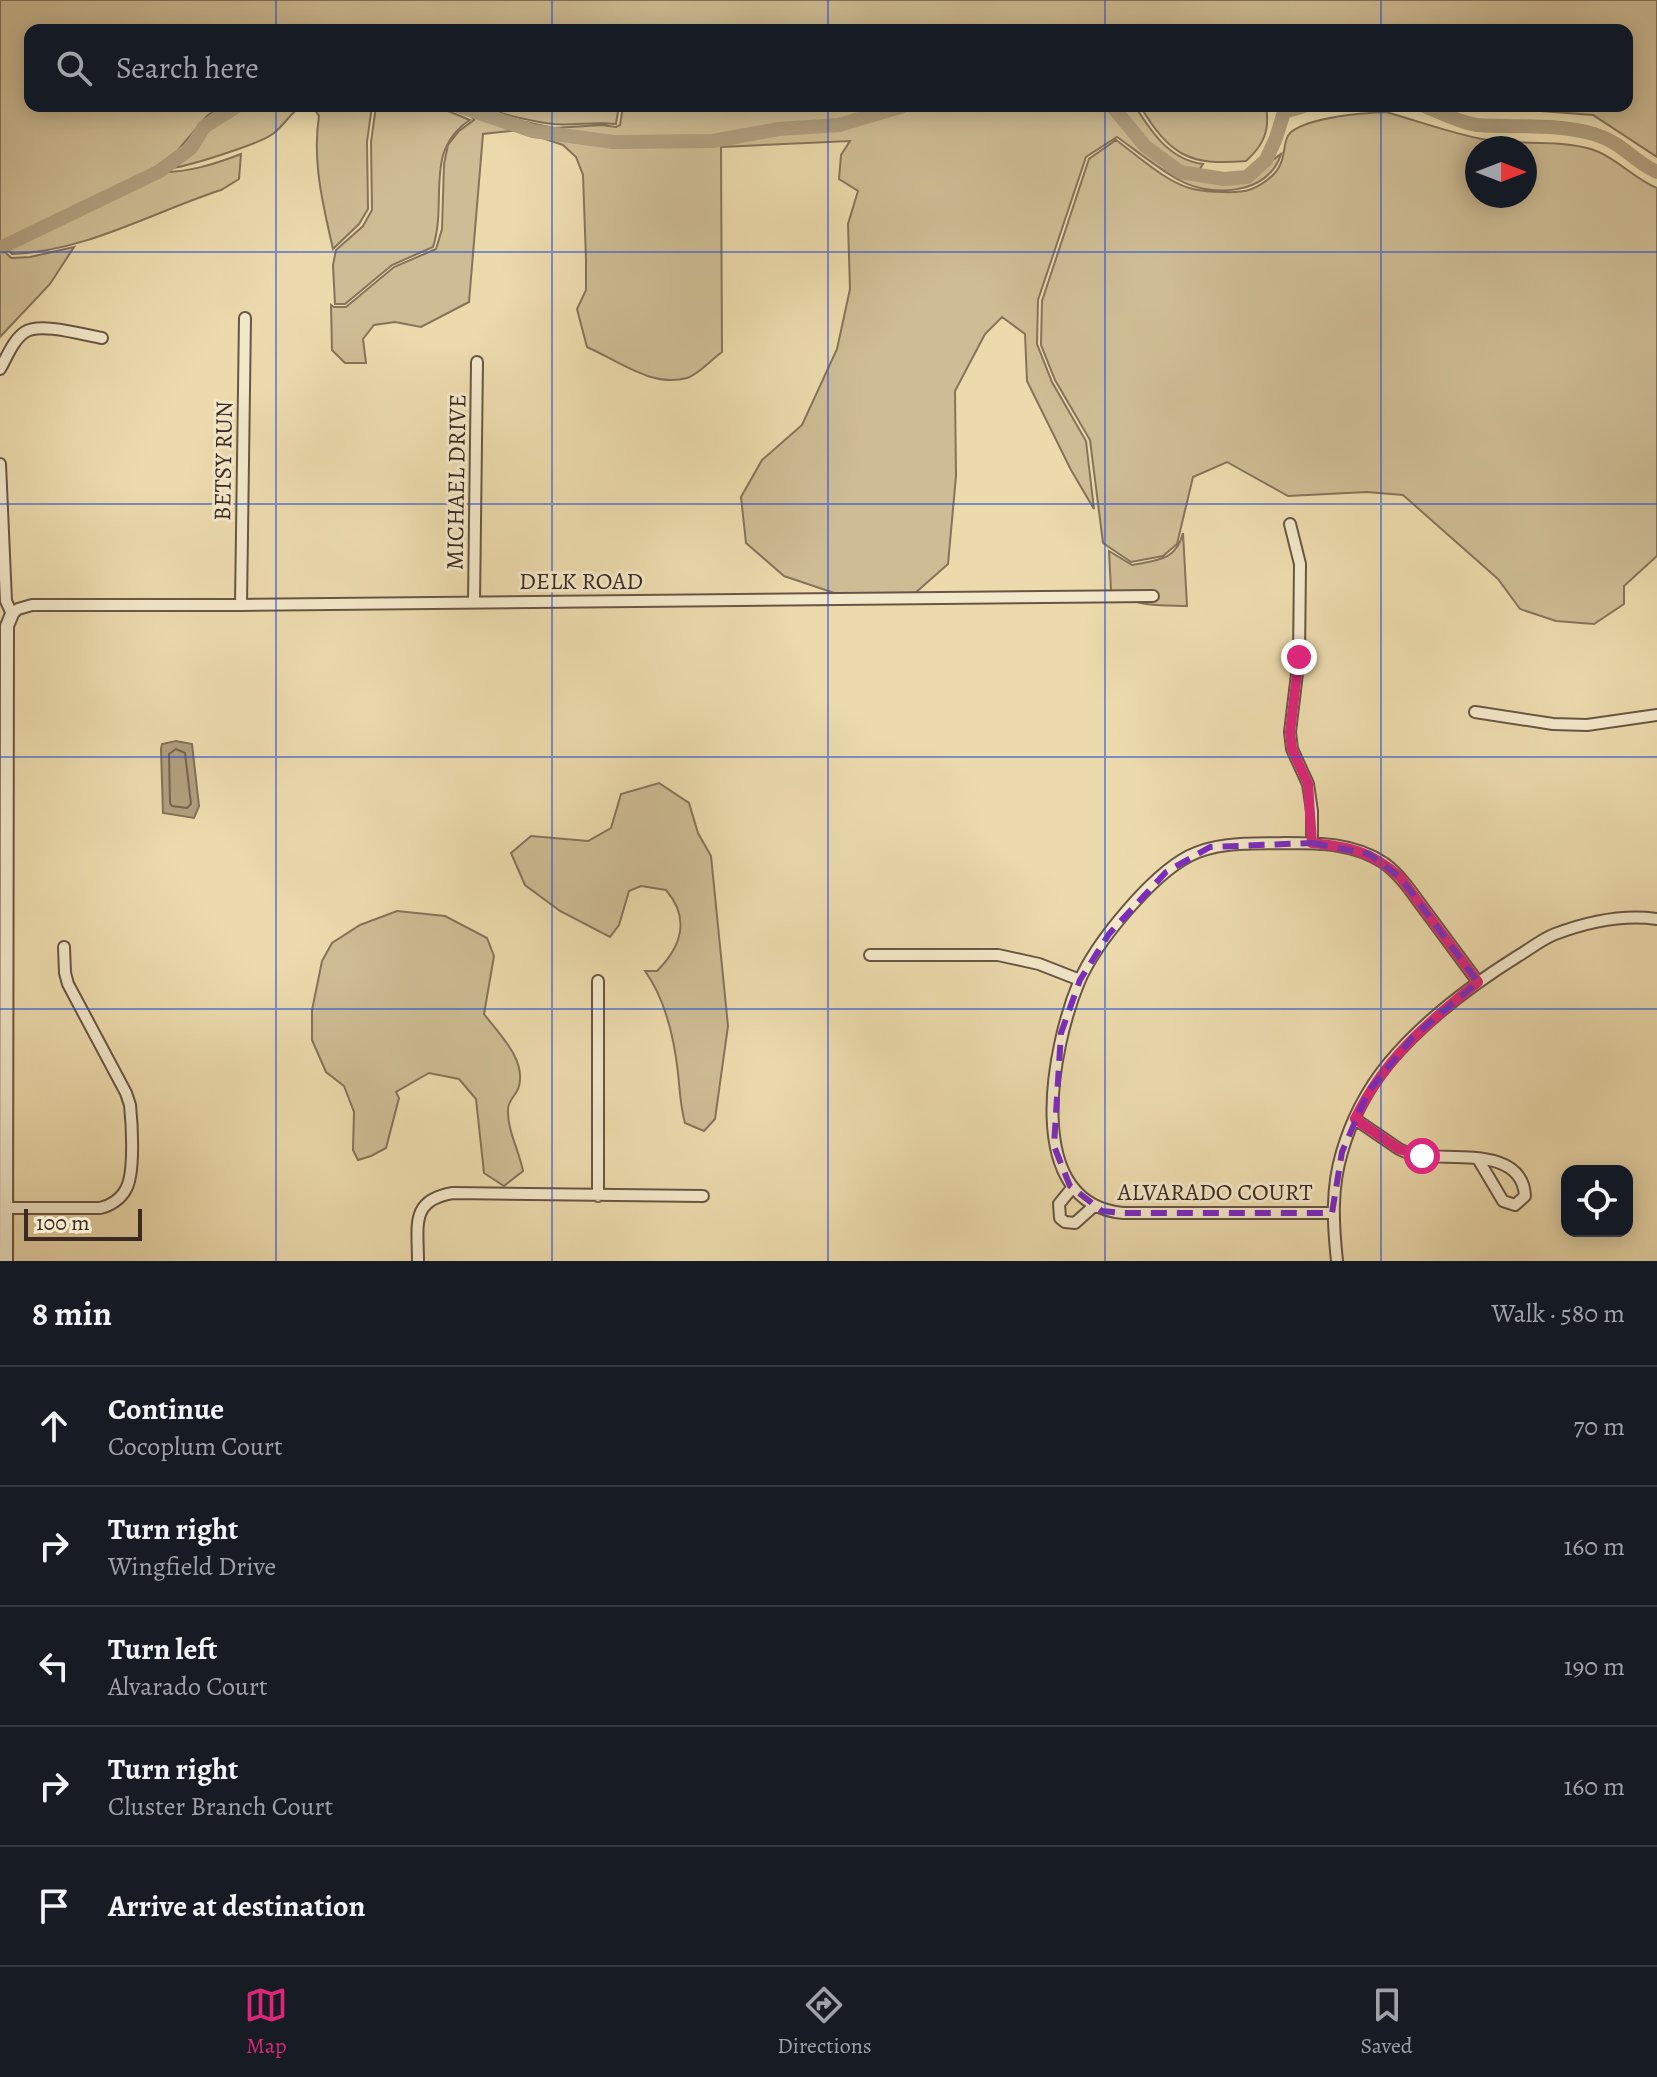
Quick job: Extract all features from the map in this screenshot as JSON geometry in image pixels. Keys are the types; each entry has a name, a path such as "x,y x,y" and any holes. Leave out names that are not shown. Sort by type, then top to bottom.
{"street":[{"name":"BETSY RUN","path":"241,605 245,318"},
{"path":"0,369 16,341 28,330 46,328 102,338"},
{"name":"MICHAEL DRIVE","path":"474,602 477,362"},
{"path":"0,464 6,601 12,614 7,626 3,727 6,1261"},
{"path":"1290,524 1300,567 1299,657 1290,732 1292,749 1308,784 1312,843"},
{"name":"DELK ROAD","path":"12,614 32,605 1153,596"},
{"path":"1475,712 1553,724 1587,725 1657,715"},
{"name":"ALVARADO COURT","path":"1332,1213 1102,1211 1072,1188 1062,1171 1054,1146 1055,1076 1061,1033 1080,980 1122,916 1166,872 1188,856 1210,847 1232,844 1312,843 1351,848 1369,854 1387,866 1400,877 1478,982"},
{"path":"1337,1261 1332,1213 1342,1152 1368,1092 1386,1066 1412,1038 1478,982 1552,934 1616,918 1657,919"},
{"path":"6,1208 100,1208 109,1206 120,1197 129,1181 130,1105 68,984 64,947"},
{"path":"870,955 998,955 1039,964 1080,980"},
{"path":"598,981 598,1196"},
{"path":"1355,1119 1410,1154 1493,1160 1514,1168 1524,1182 1525,1196 1515,1205 1503,1201 1478,1159"},
{"path":"1072,1188 1059,1204 1060,1218 1075,1223 1094,1206"},
{"path":"418,1261 420,1213 427,1201 436,1196 453,1193 703,1196"}],"highlighted area":[{"path":"1312,843 1369,854 1400,877 1478,982 1413,1037 1368,1092 1342,1152 1332,1213 1102,1211 1070,1186 1054,1146 1061,1033 1080,980 1109,934 1166,872 1210,847"}],"shaded area":[{"path":"0,0 1657,0 1657,157 1593,115 1553,112 1633,112 1633,24 24,24 24,112 213,112 159,172 201,167 241,154 239,179 221,190 92,239 39,252 12,254 5,246 0,248"},
{"path":"220,112 294,112 266,138 222,155 166,169 210,118"},
{"path":"316,112 371,112 367,142 368,209 359,224 333,249 318,166 319,116"},
{"path":"375,112 451,112 470,120 446,146 433,247 392,265 345,304 335,304 333,265 336,250 363,226 372,210 371,142"},
{"path":"460,112 487,112 554,128 616,127 620,125 622,112 1139,112 1171,151 1203,164 1198,172 1205,182 1246,176 1281,154 1264,178 1238,189 1222,190 1192,186 1179,180 1117,137 1086,157 1038,300 1037,344 1052,382 1086,441 1094,509 1027,381 1025,334 1002,317 985,334 955,391 956,476 948,564 914,594 858,601 784,576 746,543 741,497 762,460 802,425 837,349 850,289 848,224 858,191 839,179 841,155 850,141 721,147 722,352 691,376 674,380 648,376 587,347 577,309 586,290 586,259 583,175 576,157 563,145 519,130 483,134 469,302 421,327 395,322 374,325 363,339 366,363 345,363 332,350 331,305 346,307 394,267 436,249 442,229 444,164 448,145 459,131 474,120"},
{"path":"499,112 618,112 616,124 544,123"},
{"path":"1144,112 1266,112 1267,122 1261,143 1246,161 1226,162 1195,159 1182,154"},
{"path":"1386,112 1470,136 1465,136 1465,208 1537,208 1537,143 1597,151 1657,188 1657,556 1624,586 1624,604 1594,624 1556,621 1520,609 1498,579 1403,495 1367,492 1288,496 1227,462 1193,477 1177,544 1163,556 1131,562 1103,543 1090,440 1055,380 1041,345 1042,301 1089,159 1116,140 1183,186 1211,192 1244,191 1262,184 1278,170 1291,132 1310,123"},
{"path":"74,247 50,284 0,337 0,252 3,250 11,258 30,257"},
{"path":"1183,533 1187,606 1137,602 1111,590 1109,551 1132,565 1157,560 1176,549"},
{"path":"659,783 689,803 698,833 711,856 728,1026 715,1119 704,1131 685,1123 668,1019 645,971 657,971 677,942 680,921 674,900 666,890 641,886 629,891 619,925 610,937 560,911 525,885 511,853 531,836 588,841 611,828 621,794"},
{"path":"397,911 445,916 487,938 494,956 484,1014 510,1047 520,1076 518,1089 508,1106 508,1117 523,1171 504,1186 484,1173 476,1099 459,1079 429,1073 396,1092 399,1098 386,1148 358,1160 353,1150 354,1112 344,1086 326,1072 312,1040 312,1010 322,961 332,943 360,925"}],"water":[{"path":"176,741 192,744 199,806 194,818 163,813 161,749 162,744"}],"waterway":[{"path":"0,248 158,172 191,148 204,127 228,112"},
{"path":"476,112 533,131 613,142 713,141 779,129 839,125 883,112"},
{"path":"1117,112 1145,146 1180,172 1224,179 1247,177 1266,160 1284,112"},
{"path":"1438,112 1477,125 1551,127 1594,134 1613,142 1657,172"}],"route":[{"path":"1299,657 1290,732 1292,749 1308,784 1312,843 1351,848 1369,854 1387,866 1400,877 1478,982 1438,1014 1386,1066 1368,1092 1355,1119 1399,1149 1422,1156"}]}
